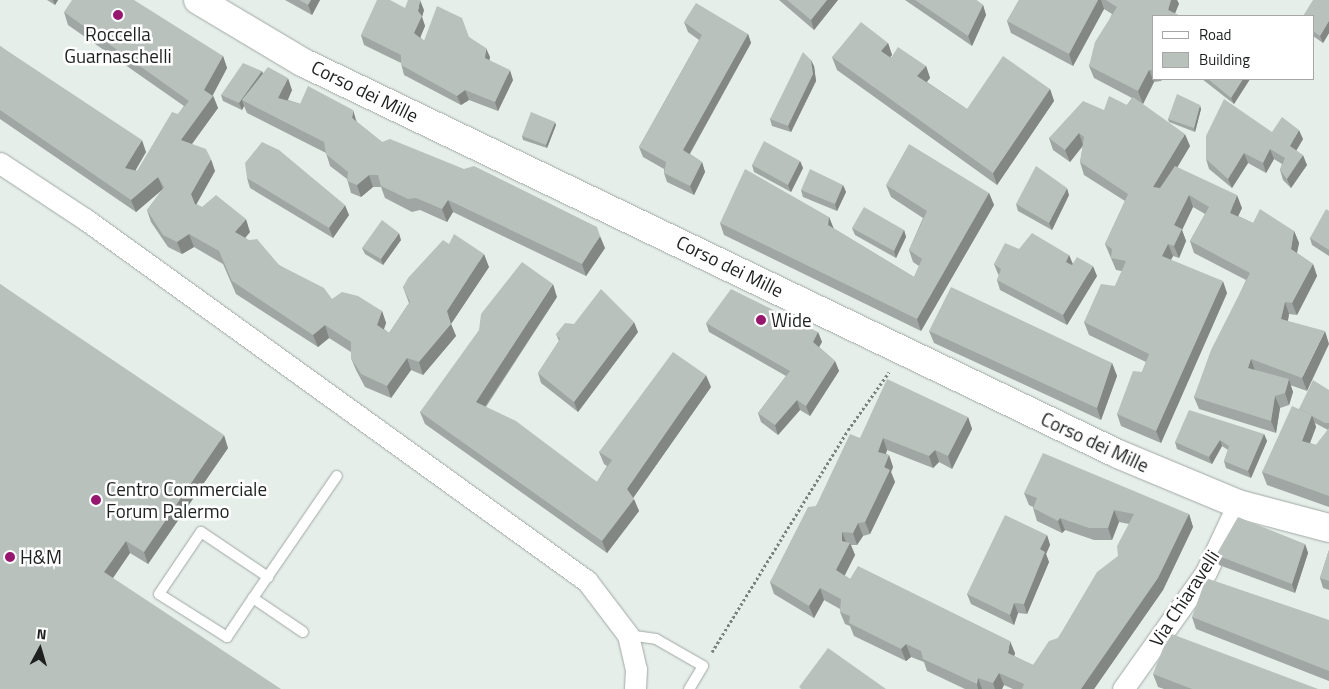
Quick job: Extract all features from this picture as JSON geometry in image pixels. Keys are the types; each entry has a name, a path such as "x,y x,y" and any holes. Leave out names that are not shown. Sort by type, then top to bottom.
{"street":[{"name":"Corso dei Mille","path":"198,0 302,62 1118,454 1238,504 1329,528"},
{"path":"0,163 541,545 587,581 628,635 636,669 635,689"},
{"name":"Via Chiaravelli","path":"1123,689 1206,572 1238,504"}],"lane":[{"path":"268,577 201,532 159,594 227,637 254,598 337,476"},
{"path":"254,598 303,632"},
{"path":"628,635 656,639 703,666 689,689"}],"path":[{"path":"703,666 848,430 904,351"}],"building":[{"path":"72,0 134,0 223,56 204,90 213,96 181,140 206,149 211,159 191,194 195,204 202,207 216,195 246,219 235,232 249,240 257,239 279,265 324,288 332,299 342,292 358,296 382,311 377,325 389,333 410,302 403,287 408,278 443,240 449,244 454,234 484,254 447,311 451,324 419,362 407,358 387,386 361,374 351,358 351,342 325,325 313,335 232,281 219,251 189,234 177,242 163,235 147,210 164,187 158,177 131,200 0,110 0,46 142,140 125,168 137,171 172,112 178,114 189,101 64,12"},
{"path":"299,0 311,0 308,5"},
{"path":"377,0 390,0 405,8 408,0 420,0 418,11 422,16 414,33 424,41 437,6 462,18 469,37 486,48 485,58 510,70 495,102 465,90 457,96 401,65 401,55 361,35"},
{"path":"787,0 827,0 811,20"},
{"path":"915,0 976,0 983,5 968,36"},
{"path":"1019,0 1098,0 1069,54 1007,21"},
{"path":"1106,0 1171,0 1168,10 1179,15 1152,15 1152,70 1149,70 1138,91 1089,66 1095,42 1117,7"},
{"path":"1313,0 1329,0 1329,21 1320,36 1314,32 1314,15 1304,15"},
{"path":"696,3 748,34 683,150 702,162 690,186 664,173 666,162 639,147 702,35 684,22"},
{"path":"861,22 888,43 881,51 891,58 898,47 926,66 917,76 967,109 1003,56 1050,89 993,173 832,57"},
{"path":"803,52 811,60 813,74 788,126 770,119"},
{"path":"243,63 262,71 239,103 221,95"},
{"path":"268,67 288,78 278,98 300,104 308,86 353,110 352,118 382,142 390,139 464,169 474,166 597,227 600,236 582,264 448,200 442,209 416,198 408,199 381,186 378,175 369,175 357,185 347,181 348,172 326,154 324,142 242,100"},
{"path":"1209,80 1242,80 1231,98"},
{"path":"1177,94 1200,105 1194,128 1168,119"},
{"path":"1109,96 1127,105 1133,97 1185,134 1153,187 1160,188 1175,166 1237,195 1230,213 1253,223 1260,209 1294,231 1291,249 1313,264 1292,303 1285,302 1281,319 1325,331 1302,378 1251,359 1248,368 1289,379 1285,393 1275,396 1271,421 1194,397 1211,350 1250,273 1190,241 1209,207 1189,195 1174,225 1182,229 1174,246 1168,244 1162,256 1223,281 1156,431 1117,414 1133,371 1142,372 1149,354 1084,322 1101,284 1115,286 1126,261 1111,258 1112,249 1105,244 1128,194 1080,162 1084,137 1079,133 1065,150 1049,138 1083,101 1104,110"},
{"path":"1224,99 1272,132 1282,117 1299,130 1290,146 1303,155 1287,179 1280,170 1285,158 1270,149 1263,163 1244,153 1228,179 1206,159 1206,136"},
{"path":"531,112 555,122 546,145 522,136"},
{"path":"764,141 800,161 788,185 752,165"},
{"path":"262,142 279,150 345,205 329,228 247,178 245,163"},
{"path":"909,144 989,193 917,319 720,223 745,169 829,217 828,225 914,277 922,259 909,250 927,211 886,185"},
{"path":"1036,166 1067,188 1049,223 1016,204"},
{"path":"810,169 843,185 835,204 801,190"},
{"path":"864,207 904,230 894,251 852,228"},
{"path":"1326,209 1329,211 1329,250 1310,238"},
{"path":"382,220 399,233 381,259 362,248"},
{"path":"1032,233 1069,255 1066,262 1072,265 1077,257 1093,266 1063,315 997,280 1001,269 994,264 1005,243 1019,249"},
{"path":"522,262 553,284 476,402 516,421 597,482 612,460 599,452 673,352 706,375 627,489 634,499 602,541 420,412 479,330 481,314"},
{"name":"Centro Commerciale Forum Palermo","path":"0,284 224,435 144,552 126,541 104,572 281,689 0,689"},
{"path":"951,287 1112,363 1097,408 929,331"},
{"path":"601,289 634,322 574,402 538,373 560,339 556,334 565,323 574,324"},
{"path":"731,289 818,332 813,342 835,361 806,406 797,400 775,425 758,413 790,371 706,323"},
{"path":"887,379 968,417 948,456 935,450 929,456 883,438 878,452 889,455 884,467 890,470 865,522 858,523 853,533 842,532 842,541 850,543 836,570 850,579 858,566 1010,641 1008,653 1033,665 1049,641 1058,638 1097,572 1118,556 1117,546 1134,514 1114,510 1108,528 1089,528 1060,518 1058,521 1033,508 1037,498 1024,493 1043,453 1189,514 1158,578 1081,689 1022,689 1024,684 999,673 993,683 978,678 977,684 923,659 921,651 906,644 901,649 849,623 850,616 840,612 841,599 820,588 809,606 770,582 808,507 816,506 850,434 860,438"},
{"path":"1313,380 1329,390 1329,423 1325,423 1299,409"},
{"path":"1292,406 1312,415 1302,441 1316,445 1329,428 1329,496 1262,472"},
{"path":"1189,410 1264,434 1248,471 1224,461 1229,446 1220,440 1209,457 1175,442"},
{"path":"1005,515 1047,535 1040,549 1045,552 1024,604 1014,603 1010,615 967,594"},
{"path":"1238,517 1305,544 1292,584 1216,555"},
{"path":"1329,550 1329,581 1320,578"},
{"path":"1206,578 1329,620 1329,671 1192,617"},
{"path":"1169,633 1318,689 1192,689 1153,674"},
{"path":"828,648 886,689 801,689 799,687"}],"place":[{"name":"Roccella Guarnaschelli","path":"118,15"},
{"name":"Wide","path":"761,320"},
{"name":"Centro Commerciale Forum Palermo","path":"96,500"},
{"name":"H&M","path":"10,557"}]}
